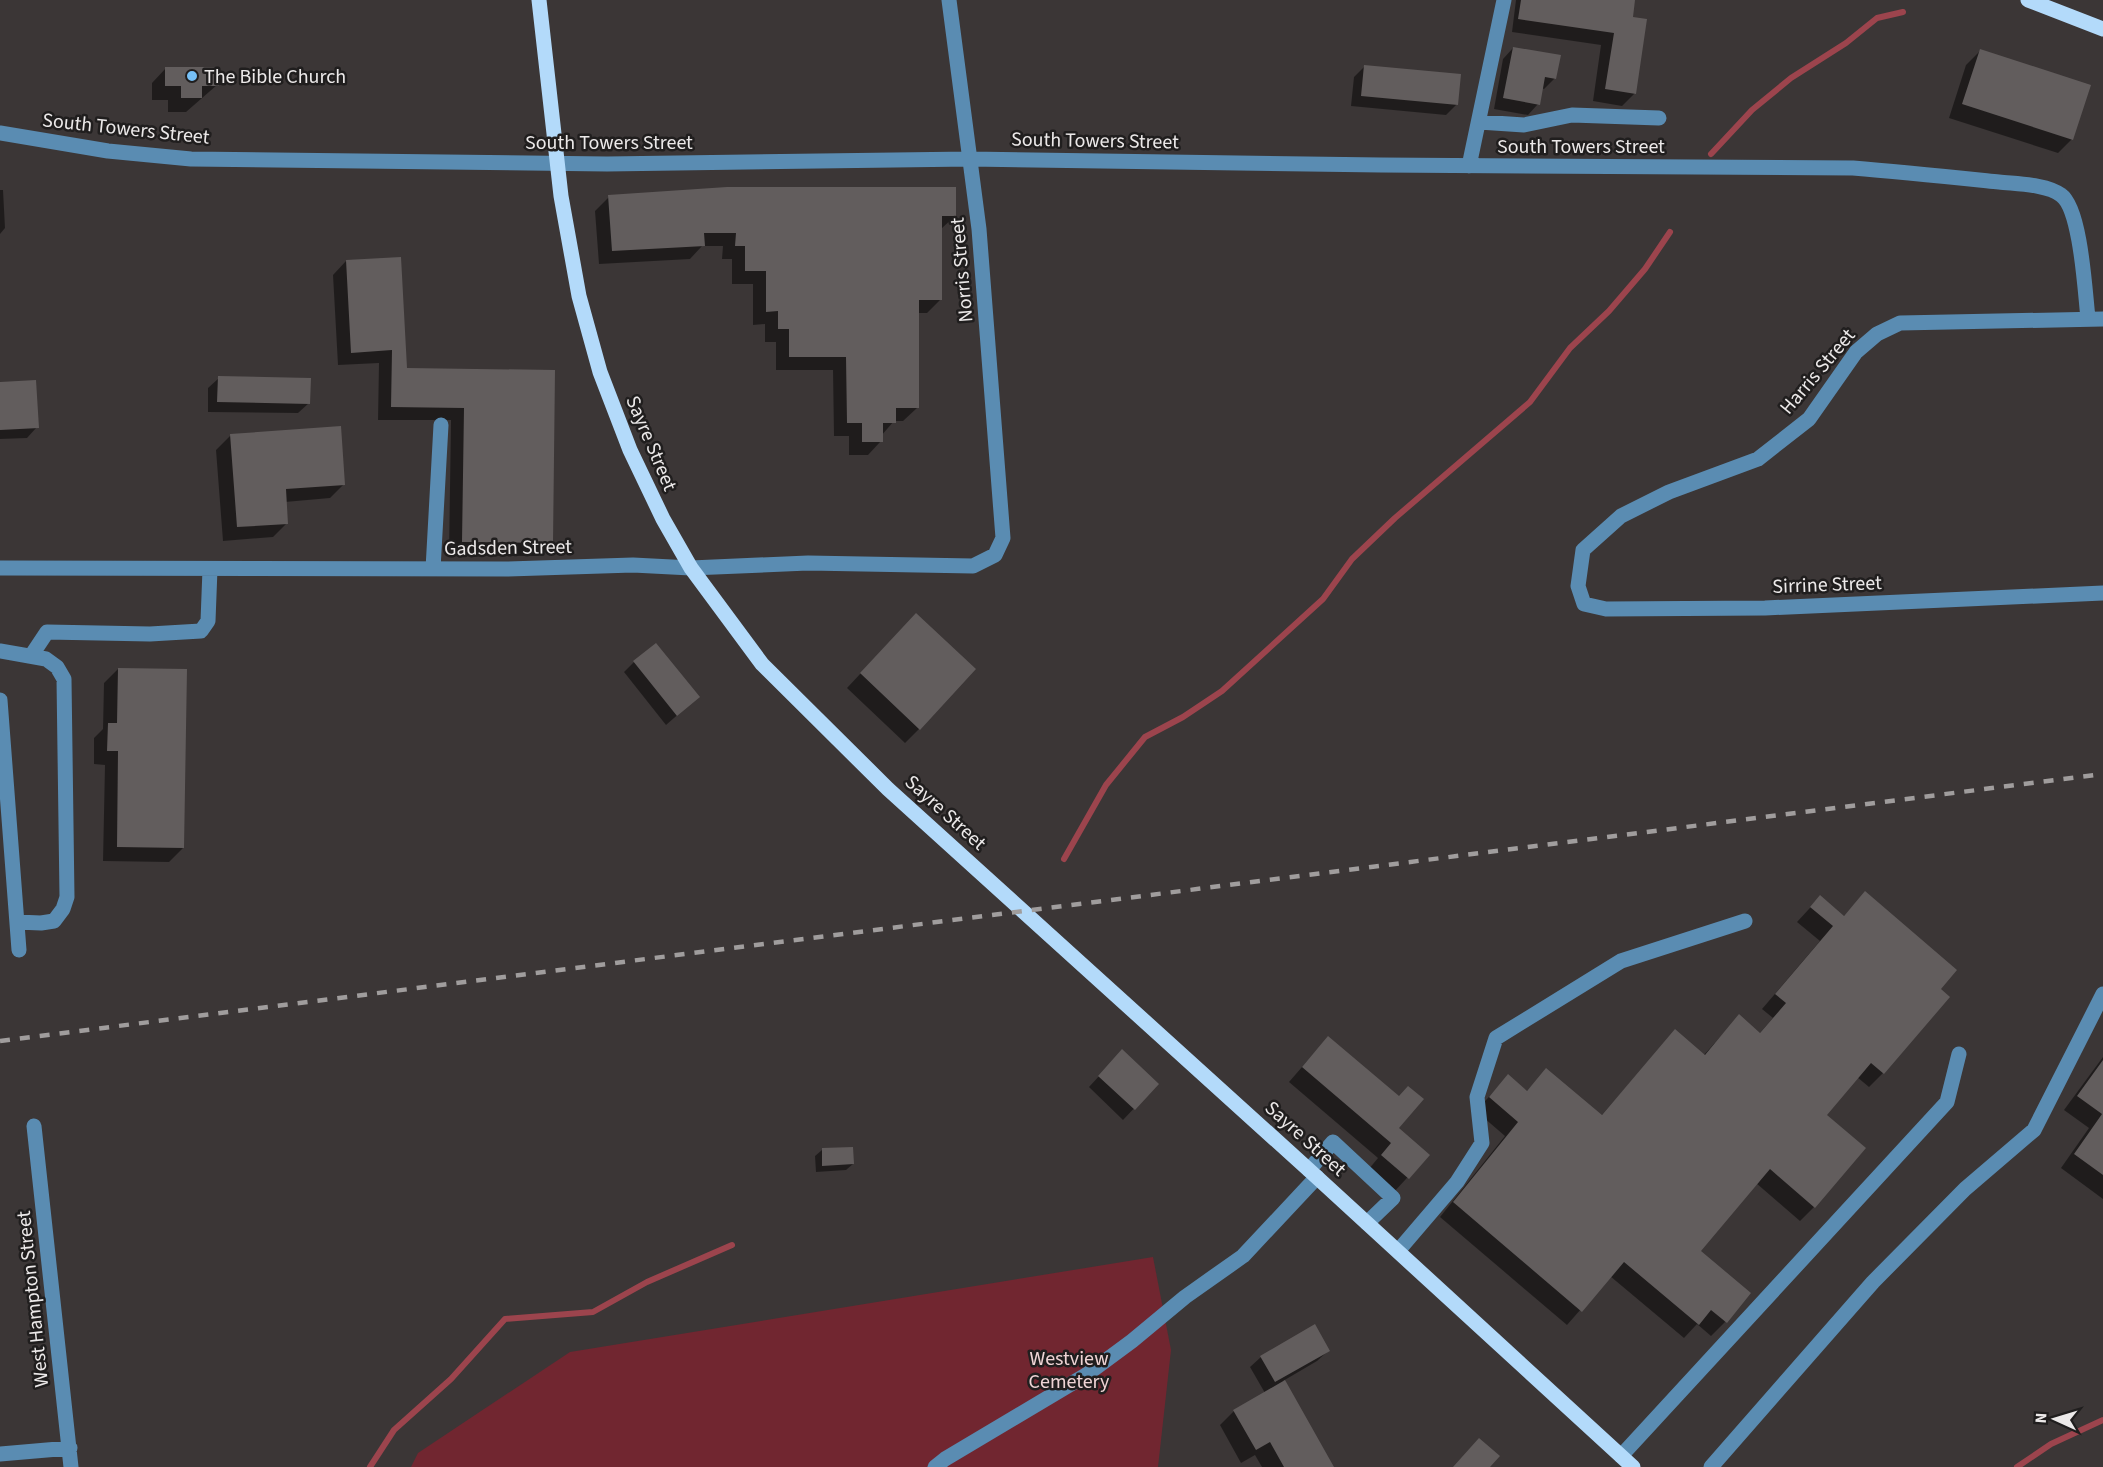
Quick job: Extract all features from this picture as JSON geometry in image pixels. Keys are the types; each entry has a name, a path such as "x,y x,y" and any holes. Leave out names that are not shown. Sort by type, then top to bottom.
{"main road":[{"name":"Sayre Street","path":"539,0 561,196 579,296 600,372 635,460 663,519 691,568 762,664 888,789 1633,1467"},
{"path":"2028,0 2103,29"}],"street":[{"name":"Norris Street","path":"949,0 979,229 1003,538"},
{"path":"1469,166 1504,0"},
{"path":"1479,122 1524,125 1572,115 1659,118"},
{"name":"South Towers Street","path":"0,133 108,151 191,159 558,164 970,159 1469,166 1853,168 1931,174 2041,187 2062,195 2071,209 2096,318"},
{"name":"Harris Street","path":"1580,575 1583,550 1621,516 1670,492 1758,459 1809,420 1856,352 1877,334 1900,323 2096,318"},
{"path":"433,569 441,425"},
{"name":"Gadsden Street","path":"0,568 508,569 633,565 691,568 808,562 973,566 995,555 1003,538"},
{"path":"31,656 47,632 150,634 201,631 208,621 210,569"},
{"name":"Sirrine Street","path":"1580,575 1578,586 1584,604 1606,609 1765,608 2103,593"},
{"path":"0,651 46,659 57,667 64,679 67,897 63,909 54,921 17,922"},
{"path":"0,700 19,950"},
{"path":"1398,1251 1457,1182 1482,1143 1477,1096 1496,1038 1621,961 1745,921"},
{"path":"1711,1467 1873,1282 1965,1189 2034,1130 2103,993"},
{"path":"1622,1456 1947,1102 1959,1054"},
{"name":"West Hampton Street","path":"34,1126 71,1467"},
{"path":"935,1467 1086,1375 1185,1297 1243,1256 1313,1174 1333,1142 1393,1198 1367,1223"},
{"path":"0,1454 70,1448"}],"green space":[{"name":"Westview Cemetery","path":"1153,1257 1171,1350 1158,1467 411,1467 418,1453 570,1352"}],"building":[{"path":"1521,0 1635,0 1633,17 1647,19 1636,94 1605,89 1614,33 1518,19"},
{"path":"1513,47 1561,55 1556,79 1545,77 1540,105 1503,98"},
{"path":"1980,49 2091,85 2073,140 1962,104"},
{"path":"1364,65 1461,74 1458,105 1361,96"},
{"name":"The Bible Church","path":"165,67 218,67 219,86 202,86 202,98 181,98 181,86 165,86"},
{"path":"727,187 956,187 956,216 942,216 942,300 919,300 919,408 896,408 896,423 883,423 883,442 862,442 862,423 847,423 846,357 789,357 789,329 778,329 778,311 766,312 766,271 745,271 745,246 735,246 736,233 704,233 705,246 612,251 608,195"},
{"path":"401,257 407,368 555,370 553,543 462,542 464,408 391,407 392,350 351,353 346,260"},
{"path":"218,376 311,378 310,404 217,402"},
{"path":"36,380 39,428 0,430 0,382"},
{"path":"341,426 345,485 286,489 288,524 237,527 230,434"},
{"path":"916,613 976,669 920,730 860,673"},
{"path":"656,643 700,697 677,716 633,661"},
{"path":"118,668 187,669 184,848 117,847 118,751 107,751 108,723 117,723"},
{"path":"1865,891 1957,970 1941,989 1950,997 1884,1074 1871,1063 1827,1115 1866,1148 1815,1208 1770,1169 1701,1251 1751,1293 1727,1323 1711,1310 1699,1325 1624,1262 1582,1312 1453,1202 1518,1122 1489,1097 1508,1074 1527,1091 1546,1068 1602,1115 1675,1029 1705,1055 1739,1014 1760,1033 1786,1003 1775,994 1833,926 1810,907 1820,895 1844,916"},
{"path":"1328,1036 1399,1096 1408,1086 1424,1099 1399,1128 1430,1155 1409,1179 1381,1155 1391,1143 1302,1067"},
{"path":"1122,1049 1159,1084 1135,1110 1098,1076"},
{"path":"2103,1060 2103,1175 2074,1154 2102,1114 2077,1096"},
{"path":"853,1147 854,1164 822,1166 822,1148"},
{"path":"1315,1324 1330,1351 1275,1382 1260,1356"},
{"path":"1285,1380 1334,1467 1284,1467 1270,1442 1256,1450 1233,1410"},
{"path":"1479,1438 1500,1456 1490,1467 1453,1467"}],"waterway":[{"path":"1711,154 1752,110 1791,78 1846,43 1877,18 1903,12"},
{"path":"1064,859 1106,785 1145,737 1183,717 1222,691 1323,599 1352,559 1395,518 1530,402 1570,348 1609,311 1645,269 1670,232"},
{"path":"370,1467 394,1430 451,1379 505,1319 593,1312 647,1282 732,1245"},
{"path":"2017,1467 2051,1444 2103,1420"}],"railway":[{"path":"0,1041 2103,774"}],"place":[{"name":"The Bible Church","path":"192,76"}]}
